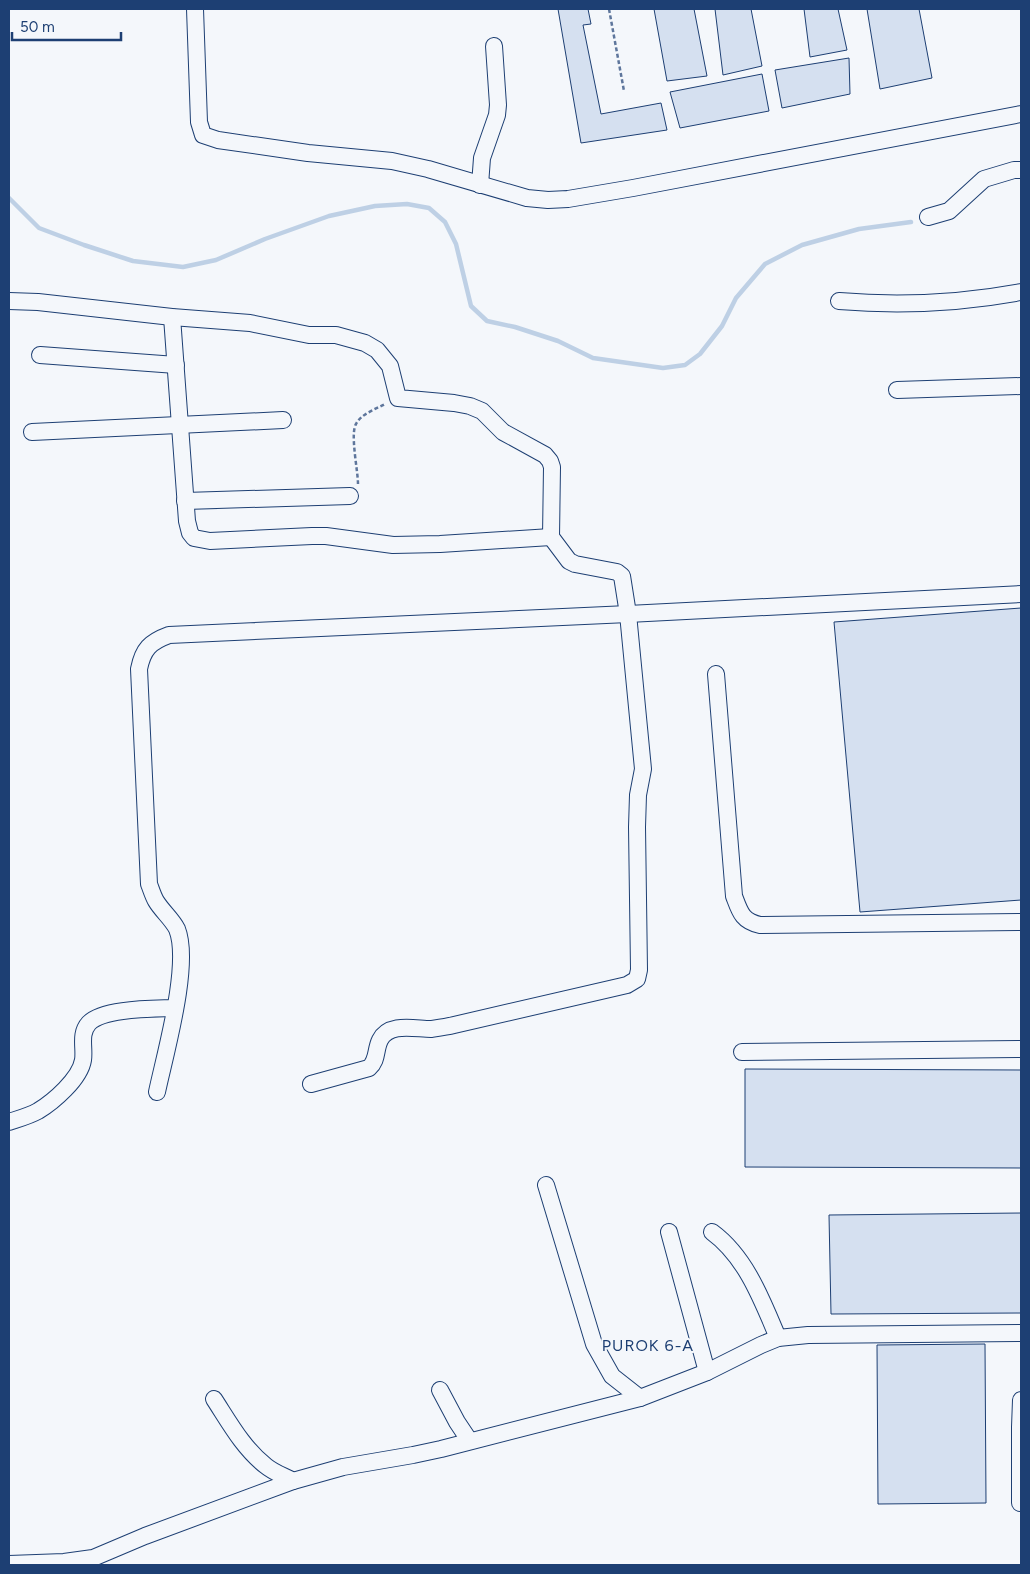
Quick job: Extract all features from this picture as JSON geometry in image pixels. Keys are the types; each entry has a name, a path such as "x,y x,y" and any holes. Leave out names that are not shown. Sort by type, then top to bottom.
{"street":[{"path":"195,9 199,122 203,135 218,140 308,153 392,162 428,169 527,198 568,200 1021,114"},
{"path":"480,184 482,158 497,115 494,46"},
{"path":"928,217 950,211 984,178 1021,170"},
{"path":"839,302 924,303 957,301 1021,292"},
{"path":"9,301 38,302 172,317 250,323 309,335 336,335 365,343 377,350 390,366 398,398 470,406 482,412 503,432 545,455 552,467 551,537 569,561 575,564 617,572 622,576 628,614 643,769 638,795 639,970 636,979 627,985 454,1026 432,1029 393,1029 384,1034 380,1041 376,1059 369,1068 311,1084"},
{"path":"172,317 185,500 190,534 194,538 200,540 312,536 335,537 393,545 551,537"},
{"path":"40,355 176,365"},
{"path":"897,390 1021,386"},
{"path":"32,432 283,420"},
{"path":"185,500 350,496"},
{"path":"157,1092 180,980 180,940 176,928 155,899 149,874 139,669 141,659 147,648 156,640 169,635 1021,594"},
{"path":"716,674 734,896 740,913 749,922 760,925 1021,922"},
{"path":"9,1122 36,1112 59,1095 75,1076 83,1062 84,1031 90,1022 106,1014 131,1010 175,1008"},
{"path":"742,1052 1021,1049"},
{"path":"546,1185 594,1344 612,1376 640,1398"},
{"path":"669,1232 706,1372"},
{"path":"712,1232 724,1241 741,1263 778,1338"},
{"path":"9,1564 72,1561 104,1554 145,1536 293,1481 343,1467 413,1455 640,1398 706,1372 742,1353 778,1338 1021,1333"},
{"path":"440,1390 469,1440"},
{"path":"214,1399 254,1456 267,1468 293,1481"},
{"path":"1020,1503 1021,1400"}],"path":[{"path":"609,9 624,91"},
{"path":"350,496 356,493 358,486 354,438 356,423 373,410 398,398"}],"building":[{"path":"558,9 588,9 591,24 583,25 601,114 661,103 667,130 581,143"},
{"path":"654,9 694,9 707,76 667,81"},
{"path":"715,9 751,9 762,66 723,75"},
{"path":"804,9 838,9 847,50 810,57"},
{"path":"867,9 919,9 932,78 880,89"},
{"path":"849,58 850,94 782,108 775,70"},
{"path":"762,74 769,111 680,128 670,92"},
{"path":"1021,608 1021,900 860,912 834,622"},
{"path":"745,1069 1021,1070 1021,1168 745,1167"},
{"path":"1021,1213 1021,1313 831,1314 829,1215"},
{"path":"985,1344 986,1503 878,1504 877,1345"}],"waterway":[{"path":"9,198 39,228 133,261 183,267 216,260 265,239 329,216 375,206 407,204 429,208 445,222 456,244 471,306 487,321 515,327 558,341 593,358 663,368 685,365 700,354 722,326 736,298 765,264 802,245 859,229 911,222"}],"district":[{"name":"PUROK 6-A","path":"648,1345"}]}
